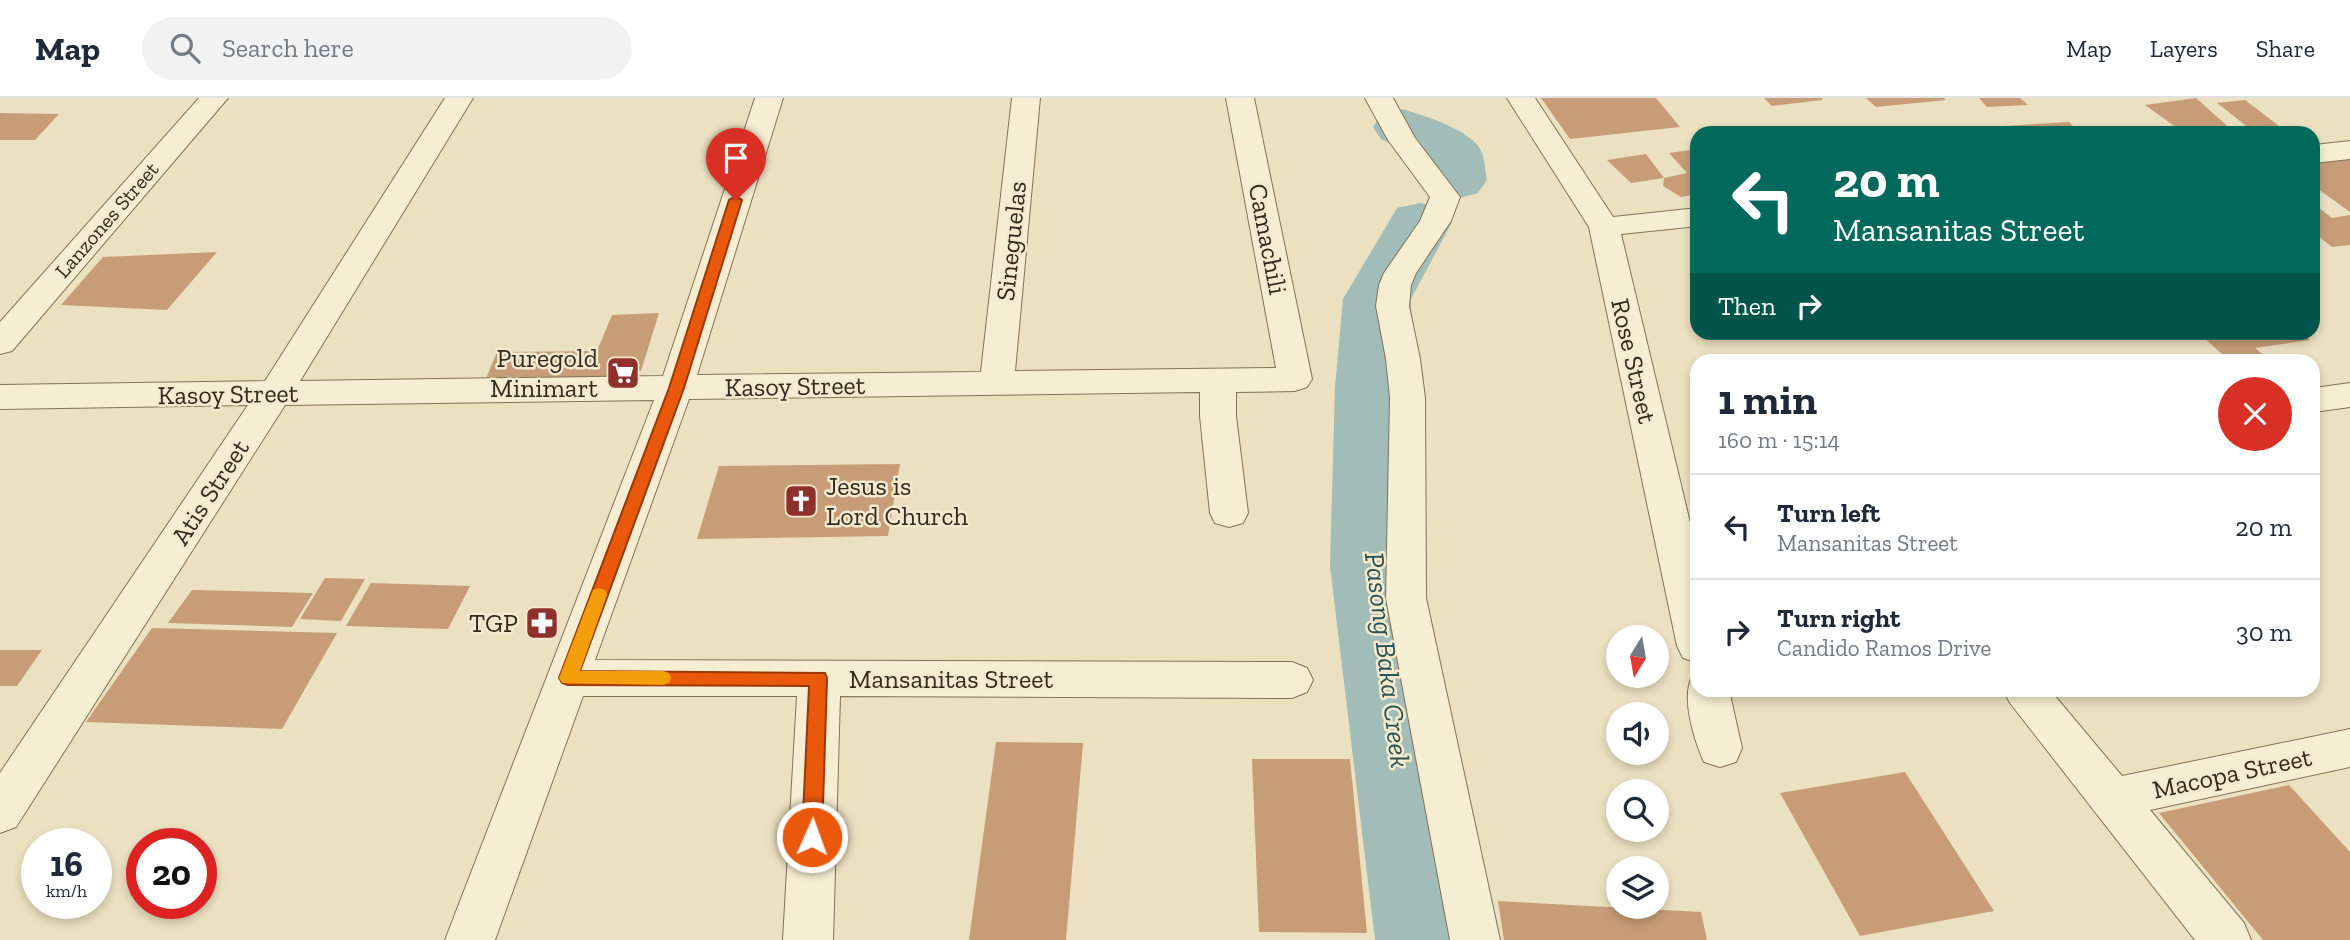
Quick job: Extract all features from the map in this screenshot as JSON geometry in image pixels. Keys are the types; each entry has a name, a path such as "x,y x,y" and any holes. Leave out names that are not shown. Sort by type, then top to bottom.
{"street":[{"name":"Lanzones Street","path":"0,343 214,98"},
{"name":"Atis Street","path":"0,812 275,393 458,98"},
{"path":"470,940 676,388 769,98"},
{"name":"Sineguelas","path":"997,383 1026,98"},
{"name":"Camachili","path":"1240,98 1295,379"},
{"path":"1379,98 1402,140 1445,197 1437,220 1395,284 1393,298 1396,328 1405,368 1408,487 1406,598 1475,940"},
{"name":"Rose Street","path":"1521,98 1604,227 1682,499 1690,572"},
{"path":"2320,153 2350,150"},
{"path":"1604,227 1690,218"},
{"name":"Kasoy Street","path":"0,397 1295,379"},
{"path":"1218,380 1218,416 1229,513"},
{"path":"2320,399 2350,395"},
{"name":"Mansanitas Street","path":"568,678 1292,680"},
{"path":"808,940 819,678"},
{"path":"1709,697 1720,748"},
{"path":"2031,697 2226,940"},
{"name":"Macopa Street","path":"2113,798 2350,748"}],"building":[{"path":"1541,98 1656,98 1680,127 1570,139"},
{"path":"1764,98 1822,98 1822,100 1772,106"},
{"path":"1866,98 1944,98 1946,100 1876,107"},
{"path":"1979,98 2020,98 2028,105 1987,107"},
{"path":"2196,98 2227,126 2174,126 2145,105"},
{"path":"2245,100 2279,126 2246,126 2217,103"},
{"path":"0,113 59,114 35,140 0,140"},
{"path":"2069,122 2073,126 2004,126"},
{"path":"1690,150 1690,195 1681,197 1663,186 1664,178 1687,173 1669,153"},
{"path":"1646,154 1664,178 1631,183 1607,160"},
{"path":"2350,158 2350,212 2320,190 2320,162"},
{"path":"2320,209 2332,218 2350,215 2350,245 2332,247 2320,238"},
{"path":"217,252 167,310 61,305 103,257"},
{"path":"659,313 641,371 617,382 483,386 497,352 597,351 612,315"},
{"path":"2206,340 2310,340 2255,348 2262,354 2222,354"},
{"name":"Jesus is Lord Church","path":"900,464 888,536 697,539 719,466"},
{"path":"325,578 365,579 341,621 300,619"},
{"path":"371,583 470,586 448,629 346,626"},
{"path":"192,590 313,593 292,627 168,623"},
{"path":"152,628 337,633 282,729 86,722"},
{"path":"0,650 42,650 17,686 0,686"},
{"path":"996,742 1083,743 1066,940 969,940"},
{"path":"1252,759 1350,759 1367,933 1259,932"},
{"path":"1905,772 1994,911 1860,936 1780,793"},
{"path":"2289,785 2350,852 2350,940 2263,940 2159,813"},
{"path":"1498,901 1606,907 1606,919 1669,919 1669,910 1701,912 1707,940 1504,940"}],"waterway":[{"name":"Pasong Baka Creek","path":"1402,127 1452,151 1456,180"},
{"name":"Pasong Baka Creek","path":"1420,222 1377,299 1372,387 1372,566 1427,940"}],"slow traffic":[{"path":"599,595 568,678 663,678"}],"place":[{"name":"Puregold Minimart","path":"623,373"},
{"name":"Jesus is Lord Church","path":"801,501"},
{"name":"TGP","path":"542,623"}],"route":[{"path":"736,200 676,388 568,678 819,678 812,837"}]}
